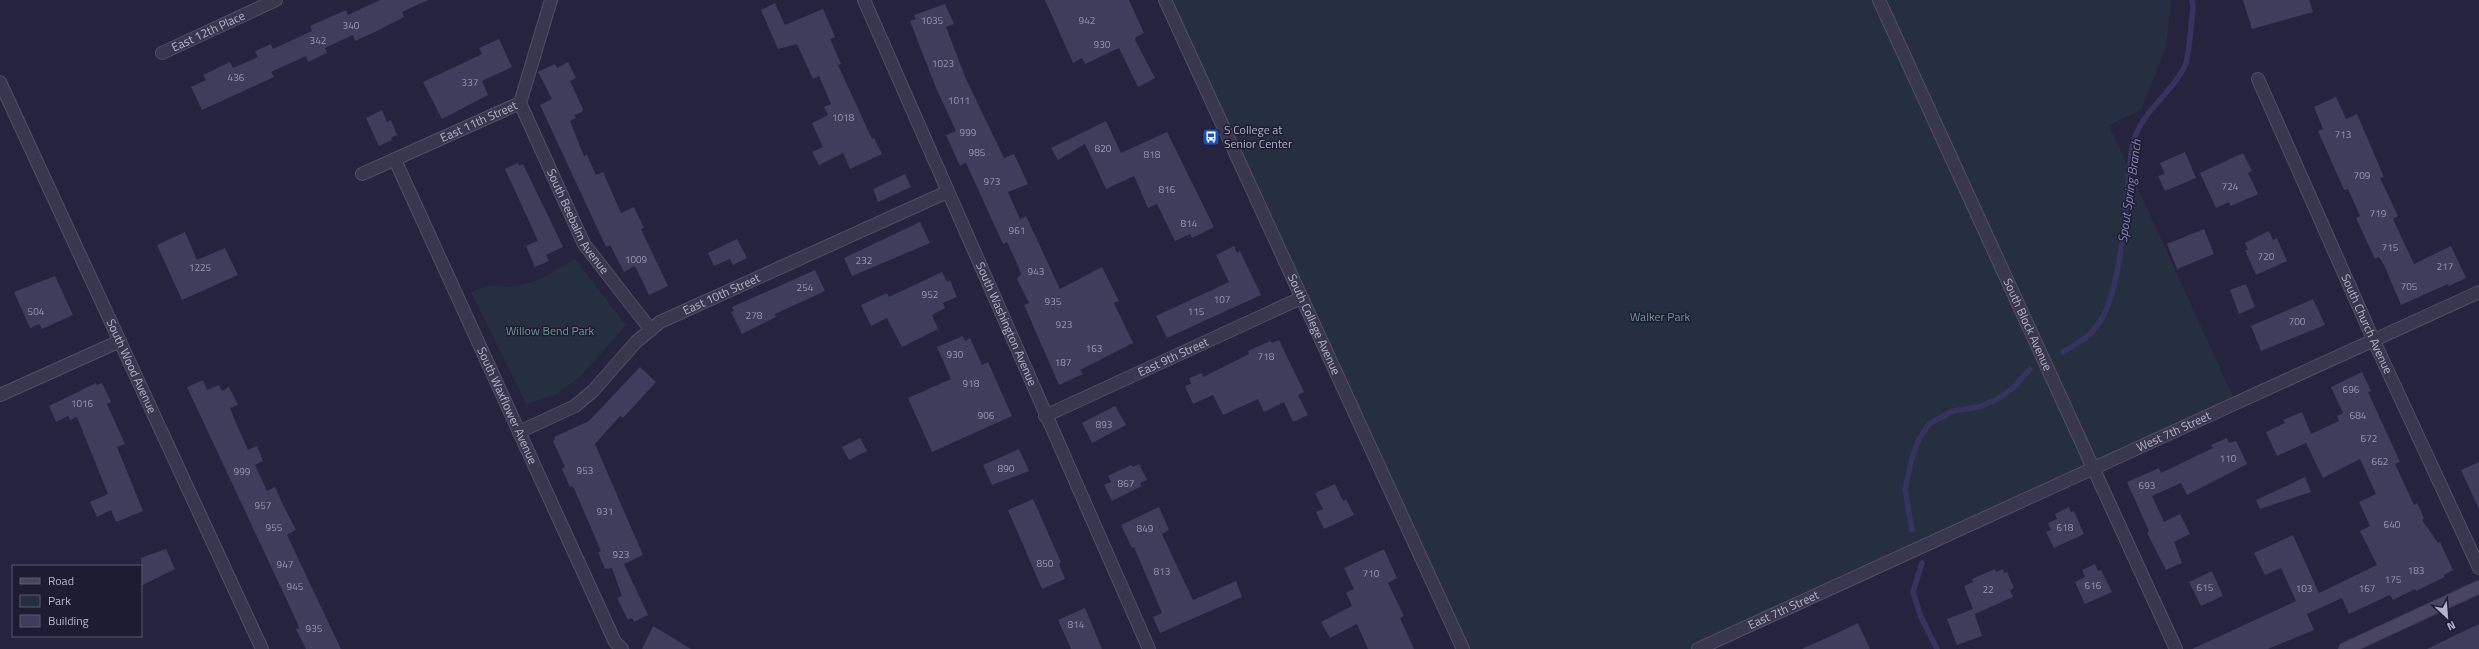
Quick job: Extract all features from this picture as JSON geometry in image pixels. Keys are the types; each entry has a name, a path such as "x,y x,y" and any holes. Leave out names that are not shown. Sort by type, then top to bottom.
{"main road":[{"path":"2345,649 2479,587"}],"street":[{"name":"East 12th Place","path":"162,53 276,0"},
{"name":"East 11th Street","path":"362,174 520,103 551,0"},
{"name":"South Washington Avenue","path":"864,0 1045,416 1149,649"},
{"name":"South College Avenue","path":"1165,0 1464,649"},
{"name":"South Block Avenue","path":"1879,0 2176,649"},
{"name":"South Church Avenue","path":"2258,79 2373,339 2479,568"},
{"name":"South Wood Avenue","path":"0,82 262,649"},
{"name":"South Beebalm Avenue","path":"520,103 584,244 651,330"},
{"name":"South Waxflower Avenue","path":"395,160 615,642 622,649"},
{"name":"East 10th Street","path":"519,432 575,406 593,391 636,342 660,322 948,192"},
{"name":"West 7th Street","path":"1868,570 2094,469 2373,339 2479,292"},
{"name":"East 9th Street","path":"1045,416 1301,298"},
{"path":"0,395 120,340"},
{"name":"East 7th Street","path":"1698,649 1868,570"}],"green space":[{"name":"Walker Park","path":"1165,0 2171,0 2166,48 2141,110 2109,125 2236,403 1698,649 1463,649"},
{"name":"Willow Bend Park","path":"575,259 626,325 580,377 555,395 526,404 471,292 486,286 512,287 534,282"}],"building":[{"path":"380,0 428,0 402,12 404,17 375,32 355,41 353,35 325,48 327,53 308,62 306,56 271,72 274,77 202,110 191,87 206,80 203,75 230,62 233,68 258,57 255,51 271,44 273,49 312,31 310,26 346,10 348,15"},
{"path":"1045,0 1129,0 1144,33 1136,37 1135,40 1155,78 1138,87 1119,48 1085,64 1082,58 1073,63"},
{"path":"2243,0 2309,0 2313,12 2252,29"},
{"path":"775,3 785,25 823,9 835,37 830,39 841,64 838,65 872,139 874,138 882,154 850,169 843,153 819,165 812,152 823,147 812,123 828,115 824,107 831,104 819,76 813,79 797,44 778,49 761,10"},
{"path":"945,4 954,24 946,27 966,79 1004,158 1014,154 1028,184 1008,192 1020,219 1026,216 1060,289 1102,267 1119,301 1114,303 1133,343 1080,370 1083,374 1059,385 1024,305 1029,303 1017,279 1021,274 1019,268 1007,242 1003,244 966,163 960,166 946,135 956,131 936,88 910,21 916,19 914,15"},
{"path":"499,39 512,67 482,81 488,95 442,119 423,82 482,54 479,48"},
{"path":"568,62 576,78 570,81 583,109 582,112 574,115 576,118 570,121 584,156 587,155 596,175 603,172 621,213 634,207 644,228 641,229 668,286 649,295 635,266 624,272 610,245 606,247 540,105 552,99 538,72 555,64 557,68"},
{"path":"2336,97 2346,119 2357,114 2384,177 2380,178 2398,216 2393,219 2414,264 2451,246 2466,278 2449,286 2448,284 2401,305 2384,265 2379,257 2375,259 2356,218 2360,216 2348,189 2344,190 2318,131 2323,129 2314,107"},
{"path":"382,110 387,122 391,120 397,135 391,138 392,140 379,146 366,118"},
{"path":"1106,121 1121,153 1167,132 1214,227 1192,238 1190,234 1175,241 1157,204 1148,208 1134,176 1106,189 1085,144 1058,160 1051,148"},
{"path":"2185,152 2196,178 2165,191 2158,176 2165,174 2160,163"},
{"path":"2243,153 2252,171 2248,173 2258,194 2231,206 2229,202 2216,208 2200,173"},
{"path":"518,163 519,166 523,164 563,247 546,255 549,261 535,267 526,246 538,241 505,169"},
{"path":"905,174 911,187 878,202 873,189"},
{"path":"920,222 930,243 852,276 844,258"},
{"path":"2204,229 2214,254 2177,269 2167,244"},
{"path":"2269,231 2273,240 2277,238 2287,261 2256,275 2245,250 2248,250 2245,243"},
{"path":"185,232 197,260 225,248 238,275 182,300 157,245"},
{"path":"737,239 747,258 733,265 730,259 714,266 708,253"},
{"path":"1234,246 1237,253 1240,251 1261,295 1167,338 1156,316 1229,282 1216,255"},
{"path":"815,270 825,291 775,314 776,317 742,334 731,312 734,311 732,307"},
{"path":"942,272 947,282 950,280 957,297 943,303 945,308 932,315 938,329 902,347 887,318 871,326 861,305 887,293 889,297"},
{"path":"55,276 73,315 42,329 39,324 30,328 14,292"},
{"path":"2246,284 2255,307 2239,314 2230,290"},
{"path":"2313,299 2325,325 2261,351 2251,326"},
{"path":"963,336 965,341 970,338 982,365 988,362 1012,416 932,452 908,398 951,379 937,347"},
{"path":"1279,340 1304,392 1298,395 1308,415 1293,422 1284,402 1264,412 1258,399 1223,415 1213,395 1193,404 1185,386 1191,384 1189,378 1202,373 1203,377 1249,354 1248,351 1270,341 1272,343"},
{"path":"640,367 656,382 623,418 620,416 595,444 643,555 624,564 648,615 634,622 632,618 628,620 617,598 622,596 612,568 605,569 598,552 601,551 573,486 570,487 562,469 565,467 553,441 555,440 554,437 589,421"},
{"path":"2362,372 2371,391 2368,392 2400,462 2395,464 2414,505 2417,503 2424,518 2422,520 2438,543 2440,542 2453,570 2444,575 2445,577 2416,591 2415,589 2393,600 2390,595 2349,614 2342,598 2307,614 2314,630 2268,649 2192,649 2296,601 2281,568 2265,575 2254,553 2293,535 2319,593 2377,565 2360,531 2370,526 2359,502 2376,494 2360,459 2323,478 2306,443 2277,456 2266,432 2285,423 2283,420 2302,412 2311,434 2339,421 2337,416 2343,413 2331,387"},
{"path":"203,380 207,390 219,385 222,391 229,387 238,405 230,408 235,421 248,450 257,446 263,461 255,465 267,491 275,487 296,530 287,535 341,649 306,649 296,629 299,628 296,620 187,387"},
{"path":"96,383 97,385 102,383 111,402 107,404 125,444 117,447 143,511 116,522 111,510 97,517 90,502 108,494 77,417 70,420 68,416 56,422 49,406"},
{"path":"1115,406 1126,425 1092,443 1082,423"},
{"path":"860,438 867,451 849,460 842,447"},
{"path":"2227,438 2229,443 2236,441 2247,464 2187,495 2181,483 2152,496 2164,522 2180,514 2190,534 2174,542 2182,563 2166,570 2147,533 2149,531 2127,482 2159,468 2161,473 2213,448 2211,445"},
{"path":"1019,449 1029,471 992,485 983,465"},
{"path":"2479,462 2479,509 2461,470"},
{"path":"1139,464 1147,480 1140,483 1142,486 1112,501 1104,485 1111,482 1108,476 1131,465 1133,467"},
{"path":"2305,477 2311,492 2260,509 2256,500"},
{"path":"1335,484 1343,501 1346,499 1354,515 1324,529 1316,512 1323,509 1315,493"},
{"path":"1033,499 1061,562 1059,564 1065,579 1042,589 1008,510"},
{"path":"1159,507 1169,530 1162,534 1193,600 1236,581 1242,597 1160,633 1153,617 1162,613 1134,547 1132,548 1121,525"},
{"path":"2069,507 2071,512 2074,511 2084,534 2054,548 2046,532 2051,530 2048,523 2057,519 2055,514"},
{"path":"166,549 175,569 142,586 141,558"},
{"path":"1384,549 1397,578 1388,583 1404,616 1400,618 1414,649 1368,649 1357,624 1330,638 1321,622 1352,606 1346,593 1354,589 1344,568"},
{"path":"2095,564 2098,571 2101,570 2112,592 2085,604 2075,582 2085,577 2082,570"},
{"path":"1995,569 1996,572 2003,569 2004,573 2007,572 2014,588 2010,590 2013,597 1975,614 1964,586 1973,582 1972,579"},
{"path":"2212,571 2223,596 2201,606 2189,582"},
{"path":"1085,608 1102,649 1071,649 1058,620"},
{"path":"1973,609 1982,636 1957,645 1947,619"},
{"path":"1858,623 1870,649 1802,649 1835,634"},
{"path":"2479,624 2479,649 2427,649 2466,630"},
{"path":"653,626 691,649 642,649"}],"waterway":[{"name":"Spout Spring Branch","path":"2063,352 2091,333 2101,319 2109,301 2120,258 2132,146 2142,122 2171,87 2184,68 2188,56 2193,8 2192,0"},
{"name":"Spout Spring Branch","path":"1912,530 1905,489 1912,458 1919,439 1929,424 1953,411 1979,407 1998,399 2013,388 2030,369"},
{"name":"Spout Spring Branch","path":"1922,563 1913,592 1921,617 1937,649"}],"place":[{"name":"S College at Senior Center","path":"1211,137"}]}
